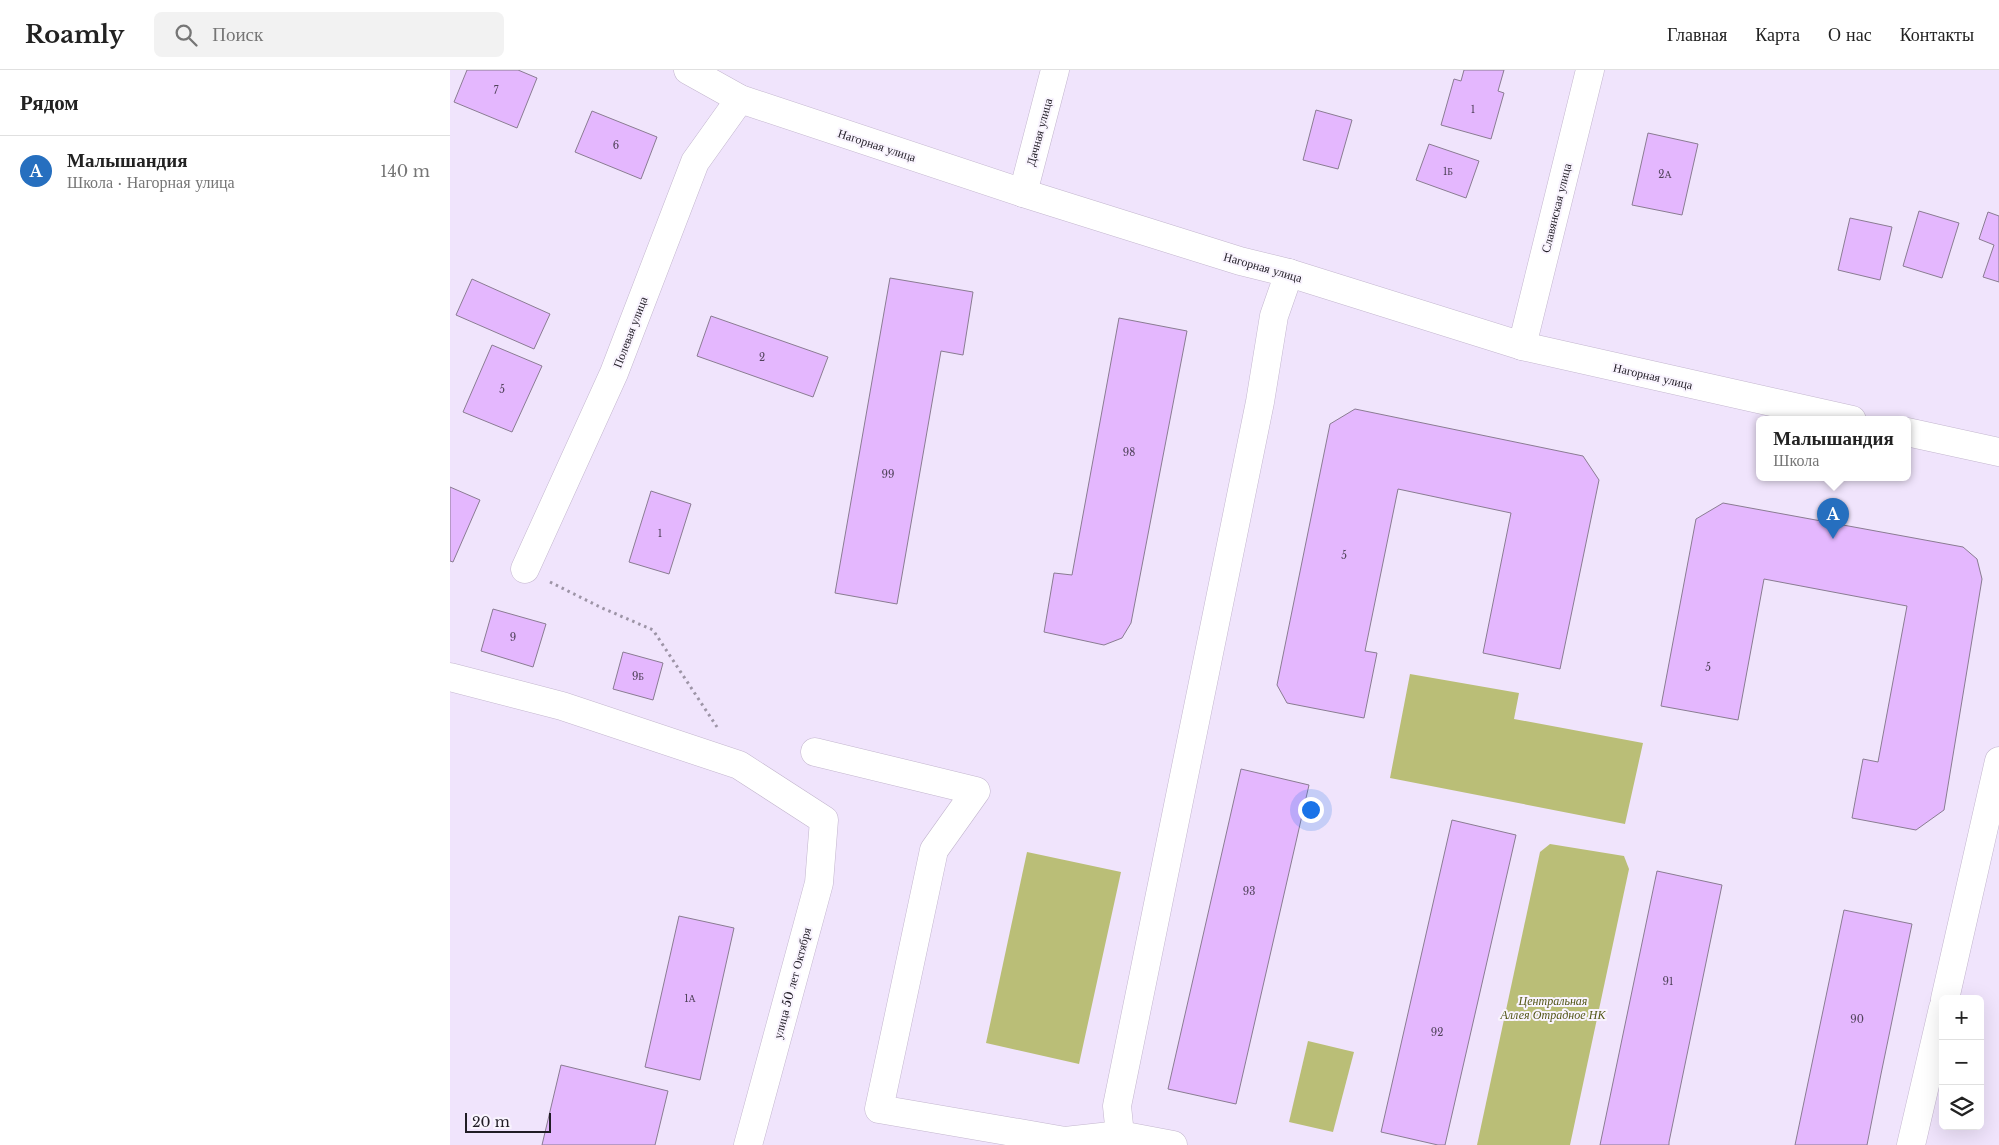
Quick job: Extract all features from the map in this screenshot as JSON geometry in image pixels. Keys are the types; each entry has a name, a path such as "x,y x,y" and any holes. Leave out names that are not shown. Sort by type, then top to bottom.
{"street":[{"name":"Нагорная улица","path":"688,70 740,99 1023,193 1240,261 1289,273 1522,346 1834,416"},
{"name":"Дачная улица","path":"1023,193 1055,70"},
{"name":"Славянская улица","path":"1522,346 1590,70"},
{"name":"Полевая улица","path":"525,569 614,373 695,162 740,99"},
{"path":"1120,1135 1117,1106 1260,402 1274,316 1289,273"},
{"path":"1911,433 1999,452"},
{"name":"улица 50 лет Октября","path":"450,677 562,706 739,765 824,820 819,883 748,1145"},
{"path":"815,752 976,791 934,850 879,1109 1065,1141 1120,1135 1173,1145"},
{"path":"1946,995 1999,761"},
{"path":"1911,1145 1939,1025"}],"path":[{"path":"525,569 600,607 653,630 720,732"}],"green space":[{"path":"1410,674 1519,693 1514,719 1643,743 1625,824 1390,778"},
{"name":"Центральная Аллея Отрадное НК","path":"1550,844 1624,856 1629,869 1570,1145 1477,1145 1540,852"},
{"path":"1027,852 1121,872 1079,1064 986,1043"},
{"path":"1308,1041 1354,1052 1333,1132 1289,1122"}],"building":[{"path":"467,70 518,70 537,78 517,128 454,102"},
{"path":"1464,70 1504,70 1498,91 1504,93 1491,139 1441,125 1454,79 1461,81"},
{"path":"1316,110 1352,120 1338,169 1303,160"},
{"path":"592,111 657,137 641,179 575,152"},
{"path":"1648,133 1698,144 1682,215 1632,205"},
{"path":"1429,144 1479,161 1466,198 1416,180"},
{"path":"1919,211 1959,223 1942,278 1903,266"},
{"path":"1988,212 1999,216 1999,282 1983,277 1994,245 1979,239"},
{"path":"1850,218 1892,227 1880,280 1838,270"},
{"path":"890,278 973,292 963,355 941,351 897,604 835,593"},
{"path":"472,279 550,314 534,349 456,315"},
{"path":"711,316 828,357 813,397 697,356"},
{"path":"1119,318 1187,331 1131,623 1122,638 1104,645 1044,632 1054,573 1072,575"},
{"path":"492,345 542,366 512,432 463,412"},
{"path":"1355,409 1583,456 1599,480 1560,669 1483,653 1511,513 1398,489 1365,651 1377,653 1364,718 1287,703 1277,685 1330,424"},
{"path":"450,487 480,500 453,562 450,561"},
{"path":"651,491 691,504 669,574 629,562"},
{"path":"1723,503 1963,547 1977,559 1982,579 1944,810 1916,830 1852,818 1863,759 1878,762 1907,606 1764,579 1738,720 1661,706 1696,519"},
{"path":"493,609 546,624 533,667 481,651"},
{"path":"623,652 663,663 653,700 613,689"},
{"path":"1241,769 1309,785 1236,1104 1168,1089"},
{"path":"1452,820 1516,835 1445,1145 1438,1145 1381,1132"},
{"path":"1657,871 1722,885 1669,1145 1600,1145"},
{"path":"1844,910 1912,924 1867,1145 1795,1145"},
{"path":"679,916 734,928 700,1080 645,1067"},
{"path":"561,1065 668,1091 655,1145 542,1145"}],"place":[{"name":"Малышандия","path":"1833,539"}]}
